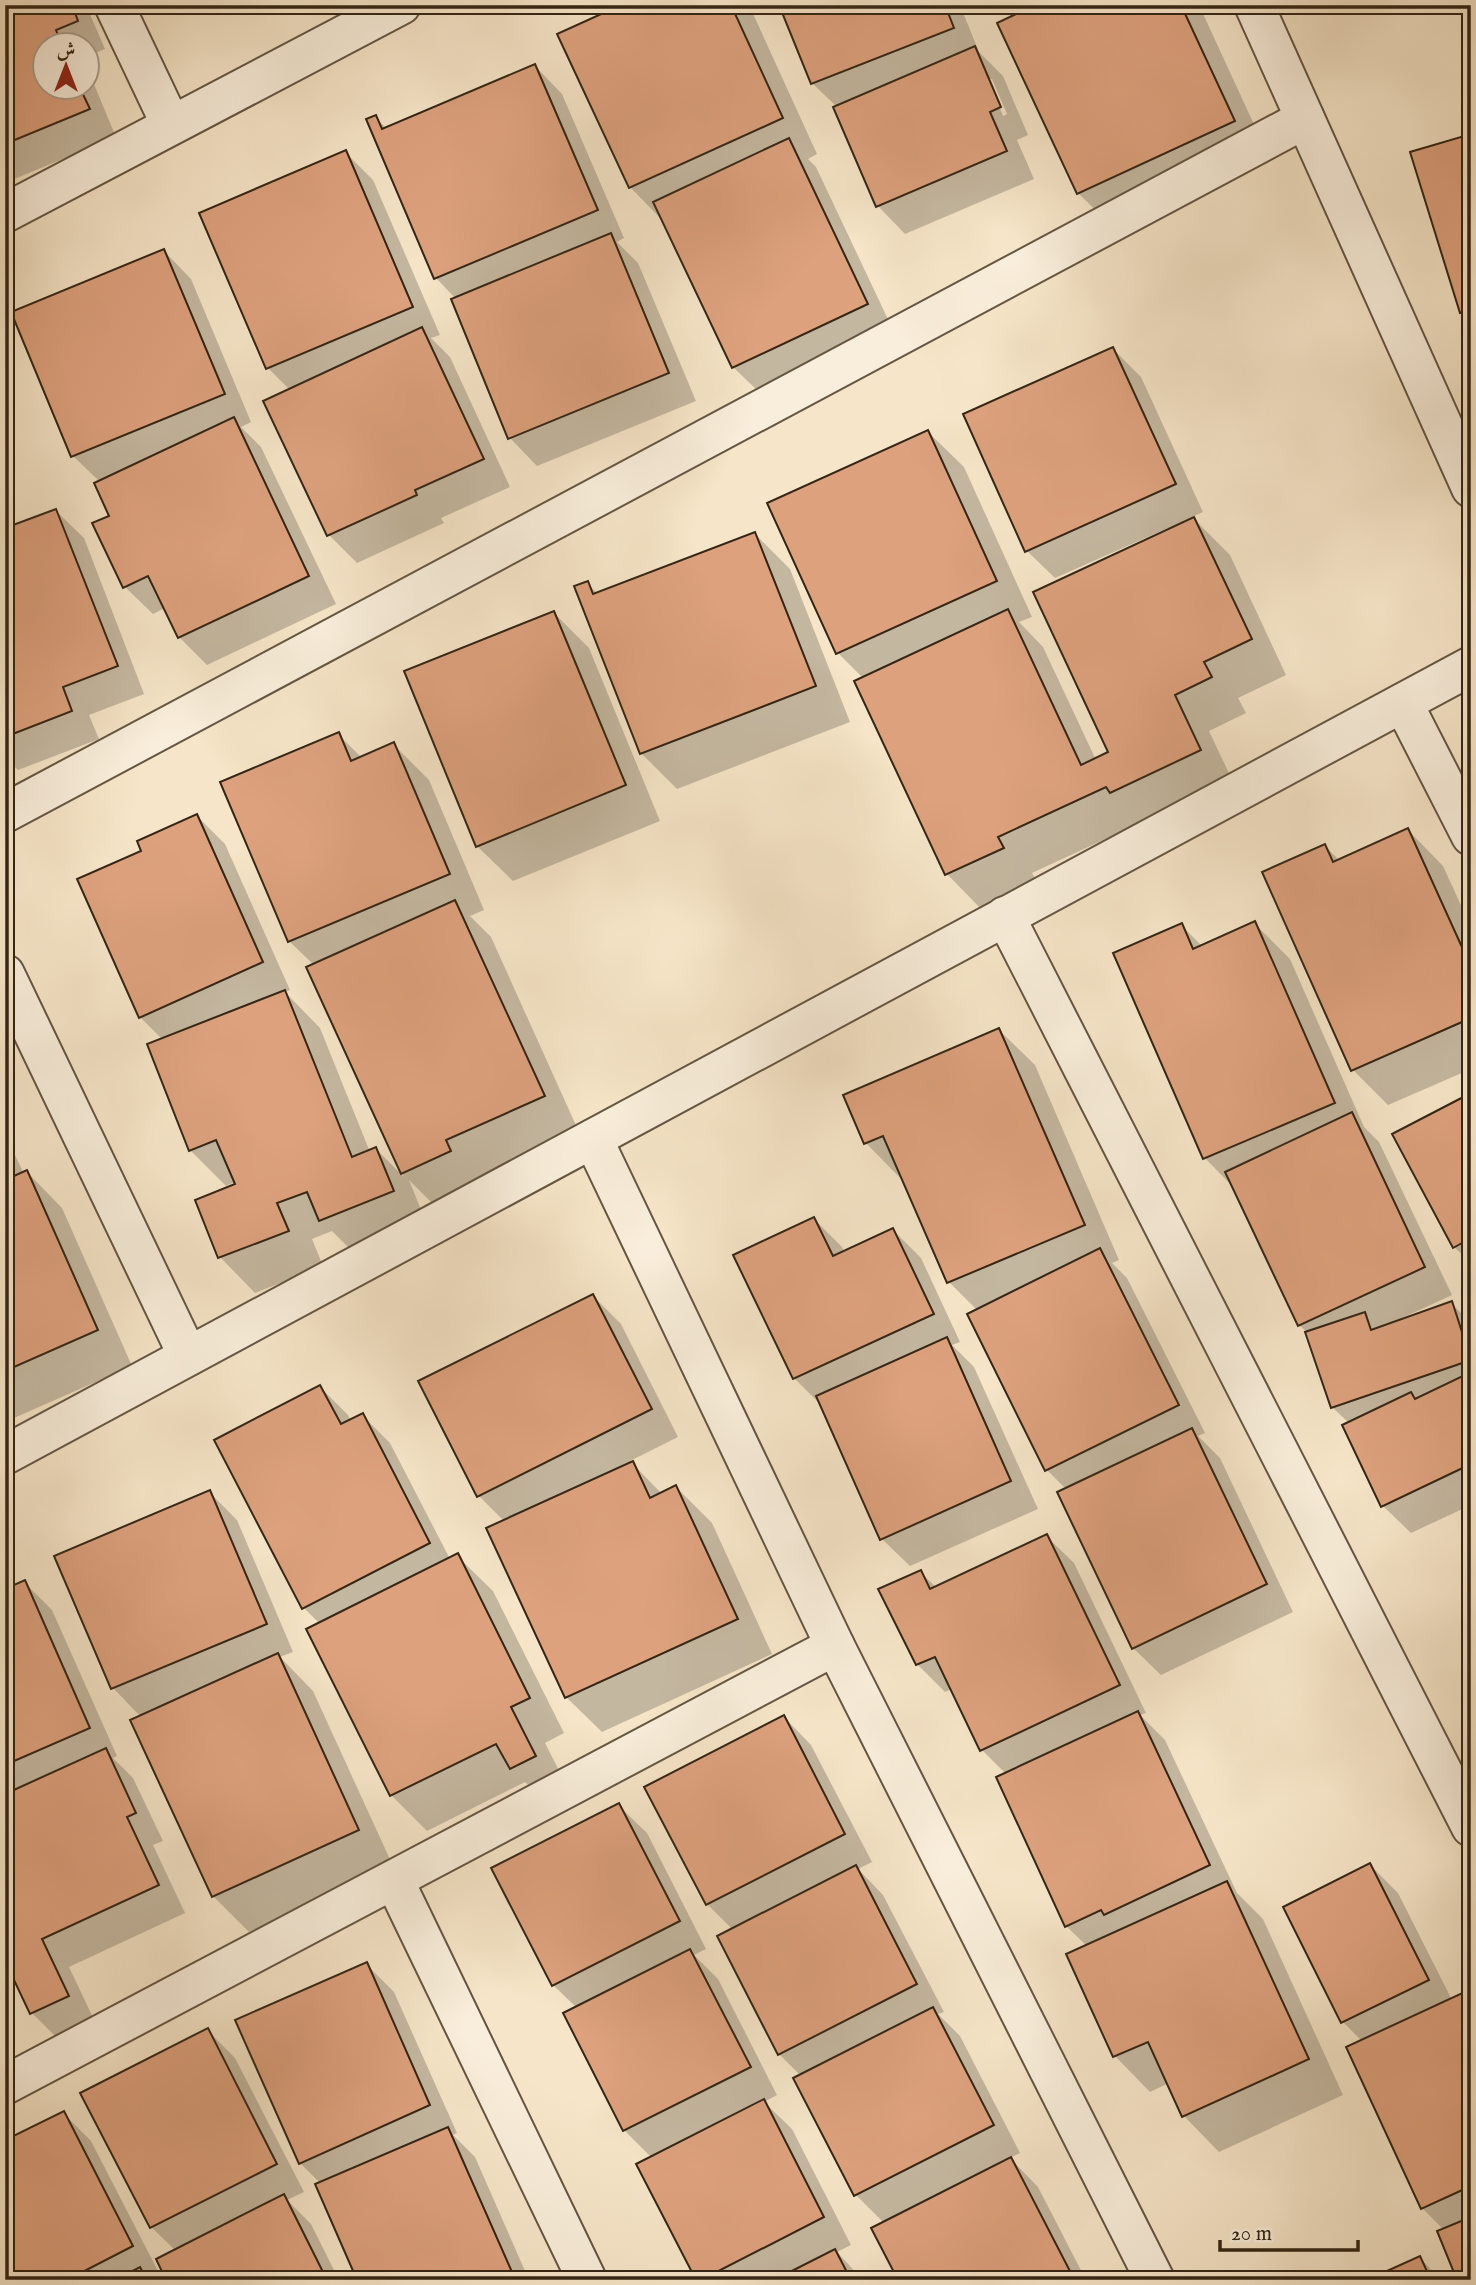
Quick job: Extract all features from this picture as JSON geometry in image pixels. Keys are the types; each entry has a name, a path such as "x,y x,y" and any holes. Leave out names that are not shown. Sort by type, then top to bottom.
{"street":[{"path":"114,5 171,125"},
{"path":"5,213 401,5"},
{"path":"1254,5 1471,488"},
{"path":"5,813 1306,119"},
{"path":"5,1455 1471,666"},
{"path":"1403,703 1471,836"},
{"path":"1005,916 1471,1827"},
{"path":"5,974 188,1356"},
{"path":"593,1139 835,1646 1155,2280"},
{"path":"5,2085 835,1646"},
{"path":"394,1880 587,2280"}],"building":[{"path":"5,5 72,5 78,21 56,30 57,32 32,32 32,102 87,102 90,109 5,144"},
{"path":"621,5 731,5 783,118 629,188 557,34"},
{"path":"779,5 945,5 954,28 811,84"},
{"path":"1035,5 1181,5 1235,121 1077,194 997,23"},
{"path":"975,46 1001,107 990,112 1007,151 876,207 833,107"},
{"path":"535,64 598,210 434,279 366,119 376,115 382,129"},
{"path":"1471,134 1471,310 1460,313 1410,152"},
{"path":"789,138 868,304 732,368 653,202"},
{"path":"346,150 413,307 266,369 199,213"},
{"path":"611,233 669,373 508,439 451,299"},
{"path":"164,249 225,394 71,457 11,312"},
{"path":"422,327 484,459 415,490 417,495 327,536 263,401"},
{"path":"1113,347 1176,484 1025,552 963,414"},
{"path":"234,417 309,576 178,638 148,576 123,588 92,523 109,516 94,483"},
{"path":"928,430 997,581 836,654 767,503"},
{"path":"56,509 118,666 63,687 72,711 5,737 5,528"},
{"path":"1194,517 1252,639 1204,662 1212,677 1175,695 1201,750 1110,793 1106,787 998,837 1004,848 945,875 854,681 1008,609 1081,765 1108,752 1033,592"},
{"path":"755,532 816,686 640,754 574,586 588,581 593,594"},
{"path":"554,611 626,785 476,847 404,671"},
{"path":"339,732 351,761 394,742 450,874 288,942 220,782"},
{"path":"197,814 263,962 139,1018 77,879 141,851 137,841"},
{"path":"1408,828 1471,967 1471,1018 1351,1071 1262,872 1325,844 1333,862"},
{"path":"455,900 545,1096 446,1140 451,1151 401,1174 306,967"},
{"path":"1255,921 1335,1103 1203,1159 1113,953 1182,923 1193,949"},
{"path":"285,990 352,1157 376,1147 394,1191 319,1221 307,1192 277,1203 289,1231 218,1258 195,1200 235,1184 216,1140 189,1151 147,1044"},
{"path":"999,1028 1085,1225 947,1283 883,1136 864,1144 843,1095"},
{"path":"1471,1093 1471,1238 1453,1248 1392,1134"},
{"path":"1352,1112 1425,1267 1298,1326 1225,1172"},
{"path":"27,1170 98,1330 5,1371 5,1180"},
{"path":"814,1217 833,1256 893,1228 934,1314 793,1379 733,1255"},
{"path":"1100,1248 1179,1405 1045,1471 967,1314"},
{"path":"593,1294 652,1409 477,1497 418,1381"},
{"path":"1452,1301 1471,1360 1331,1408 1305,1332 1365,1312 1371,1330"},
{"path":"947,1337 1011,1481 880,1540 816,1396"},
{"path":"1471,1372 1471,1464 1381,1507 1342,1425 1411,1392 1415,1399"},
{"path":"320,1385 341,1424 363,1413 430,1543 302,1609 214,1440"},
{"path":"1192,1428 1267,1584 1132,1649 1057,1492"},
{"path":"633,1461 650,1498 676,1485 738,1619 565,1698 486,1528"},
{"path":"210,1490 267,1624 111,1689 54,1556"},
{"path":"1047,1534 1120,1685 980,1751 935,1657 916,1665 878,1589 921,1570 930,1589"},
{"path":"458,1553 530,1698 511,1707 536,1756 510,1769 496,1744 390,1796 306,1629"},
{"path":"25,1580 90,1728 5,1765 5,1589"},
{"path":"278,1653 359,1830 212,1897 130,1720"},
{"path":"1138,1711 1210,1865 1104,1915 1101,1910 1065,1927 996,1777"},
{"path":"784,1715 845,1834 706,1905 644,1787"},
{"path":"106,1748 136,1813 127,1817 159,1885 42,1939 69,1996 30,2014 5,1961 5,1794"},
{"path":"619,1803 680,1921 552,1986 491,1868"},
{"path":"1370,1863 1429,1980 1341,2023 1283,1907"},
{"path":"856,1865 917,1984 778,2055 717,1936"},
{"path":"1227,1881 1309,2059 1182,2117 1148,2042 1113,2057 1066,1954"},
{"path":"690,1949 751,2067 623,2131 563,2013"},
{"path":"367,1962 430,2105 299,2164 235,2020"},
{"path":"1471,1989 1471,2186 1421,2209 1346,2047"},
{"path":"933,2007 994,2125 854,2196 793,2078"},
{"path":"208,2028 277,2164 150,2228 80,2093"},
{"path":"764,2099 824,2217 701,2280 696,2280 636,2164"},
{"path":"64,2111 133,2246 67,2280 5,2280 5,2140"},
{"path":"448,2127 512,2272 493,2280 357,2280 315,2184"},
{"path":"1011,2157 1072,2275 1062,2280 898,2280 871,2228"},
{"path":"284,2194 327,2280 166,2280 156,2259"},
{"path":"1471,2217 1471,2280 1457,2280 1437,2231"},
{"path":"835,2249 851,2280 774,2280"},
{"path":"1420,2256 1431,2280 1367,2280"},
{"path":"140,2267 147,2280 115,2280"}]}
